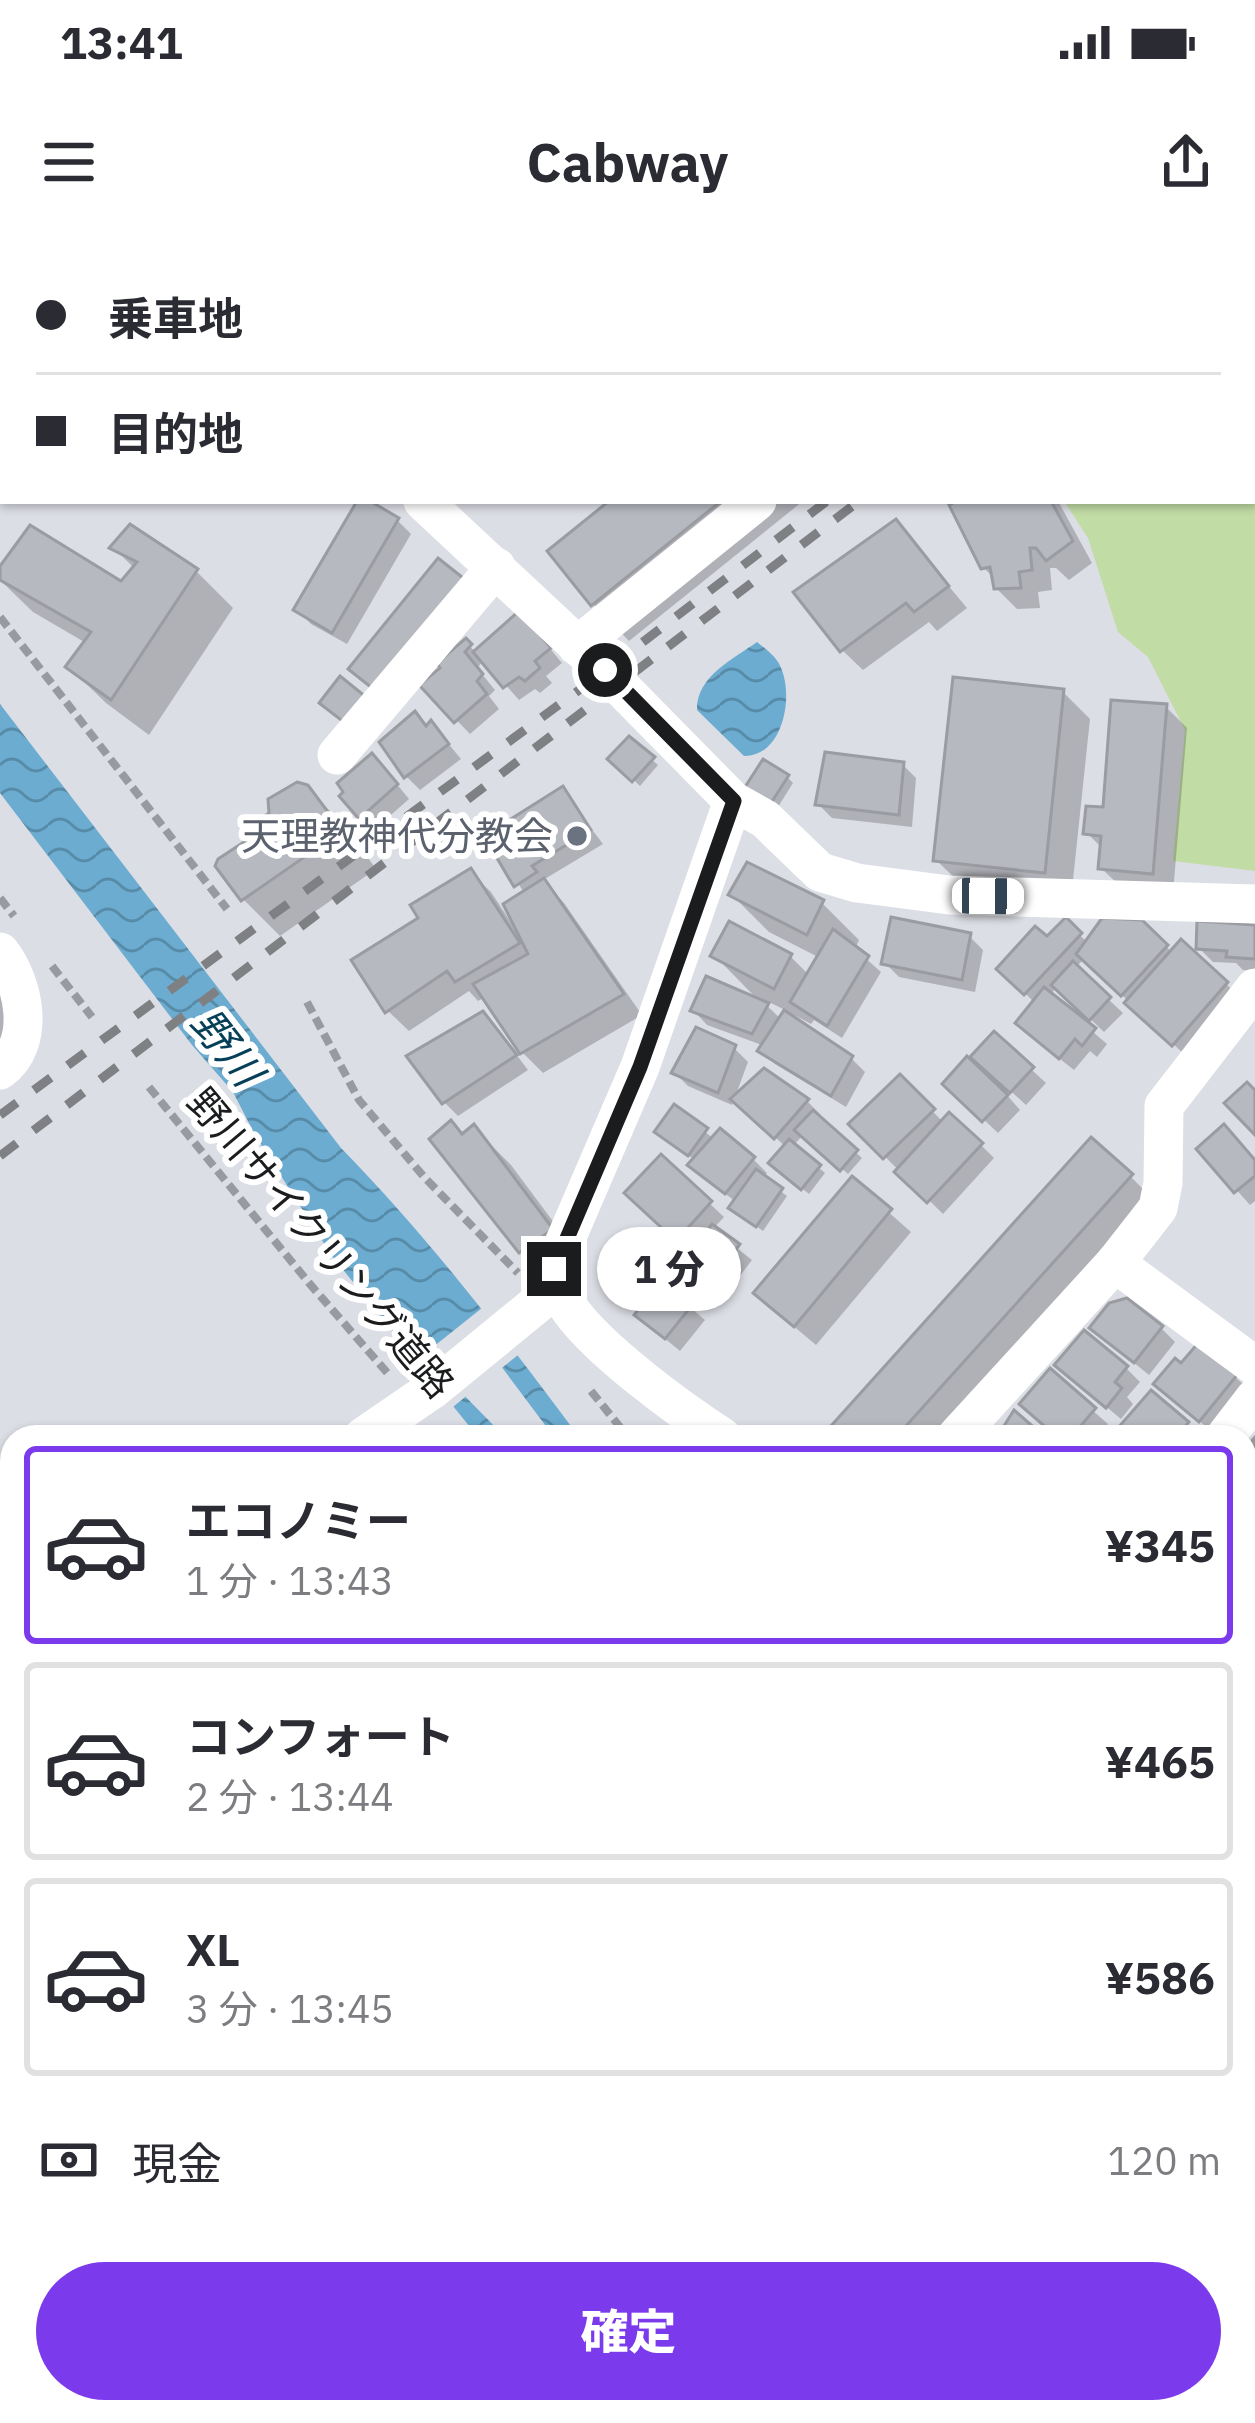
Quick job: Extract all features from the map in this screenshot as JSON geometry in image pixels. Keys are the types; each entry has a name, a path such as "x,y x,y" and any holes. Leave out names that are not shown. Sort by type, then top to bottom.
{"street":[{"path":"425,504 734,801 765,819 820,872 857,883 949,896 1255,904"},
{"path":"577,646 753,504"},
{"path":"337,755 496,567"},
{"path":"380,1425 540,1305 640,1067 734,801"},
{"path":"0,952 9,964 26,1014 14,1059 0,1070"},
{"path":"967,1425 1158,1208 1164,1106 1255,988"},
{"path":"1115,1262 1255,1366"},
{"path":"540,1305 573,1314 647,1384 705,1425"},
{"path":"1234,1425 1255,1398"}],"path":[{"path":"0,617 227,909"},
{"path":"307,1002 359,1100 540,1305"},
{"name":"野川サイクリング道路","path":"149,1087 309,1283 423,1395"},
{"path":"589,1389 618,1425"}],"green space":[{"path":"1066,504 1255,504 1255,871 1173,861 1185,730 1148,657 1118,632 1088,538"}],"water":[{"path":"757,642 778,662 786,705 769,746 744,756 697,710 698,698 709,678"},
{"name":"野川","path":"0,704 341,1148 465,1288 570,1425 545,1425 492,1354 452,1383 493,1425 468,1425 332,1256 233,1092 0,793"}],"pier":[{"path":"487,1304 523,1351 498,1371 489,1359 458,1381 470,1393 448,1411 413,1363"}],"building":[{"path":"355,504 375,504 399,518 332,633 293,610"},
{"path":"605,504 717,504 591,606 547,551"},
{"path":"1053,504 1073,541 1046,561 1036,548 1030,548 1032,570 1019,572 1021,588 994,589 990,567 981,569 949,505"},
{"path":"896,519 949,586 914,612 906,603 840,652 793,592"},
{"path":"130,524 198,569 111,700 65,667 91,632 0,580 0,566 30,525 121,581 137,562 109,548"},
{"path":"438,558 467,581 377,692 348,669"},
{"path":"520,610 551,648 535,661 540,668 525,681 519,677 503,688 473,652"},
{"path":"466,638 472,644 465,652 483,674 477,681 487,694 454,723 419,685"},
{"path":"340,676 366,697 345,723 319,703"},
{"path":"953,677 1064,689 1045,873 933,861"},
{"path":"1111,700 1167,704 1153,874 1098,869 1101,836 1083,834 1086,806 1103,807"},
{"path":"415,711 426,726 431,720 449,744 404,778 379,742"},
{"path":"629,736 655,757 632,782 607,759"},
{"path":"825,752 904,762 899,815 815,805"},
{"path":"372,753 398,784 359,819 339,796 343,792 337,783"},
{"path":"763,759 789,775 771,803 745,787"},
{"path":"297,782 308,785 342,831 241,901 215,866 218,859 259,832 252,824 269,813 268,799"},
{"path":"563,786 591,830 532,866 537,872 514,887 484,836"},
{"path":"747,862 824,900 807,935 728,895"},
{"path":"471,868 520,943 455,982 447,971 385,1013 351,960 418,918 410,905"},
{"path":"544,878 624,994 520,1054 473,984 528,954 503,904"},
{"path":"891,917 971,933 962,980 881,964"},
{"path":"1066,917 1082,933 1024,995 996,969 1035,926 1047,936"},
{"path":"1102,918 1142,920 1168,945 1121,996 1076,954"},
{"path":"729,921 792,954 774,989 710,956"},
{"path":"1197,921 1255,925 1255,959 1196,949"},
{"path":"833,929 869,956 827,1026 790,1002"},
{"path":"1181,939 1228,982 1172,1046 1124,1003"},
{"path":"1073,961 1111,997 1089,1021 1051,985"},
{"path":"706,976 769,1003 752,1034 690,1011"},
{"path":"1044,987 1096,1028 1082,1046 1075,1039 1059,1059 1015,1023"},
{"path":"784,1010 853,1056 831,1096 757,1051"},
{"path":"483,1011 517,1055 442,1104 406,1056"},
{"path":"696,1027 736,1045 718,1093 671,1073"},
{"path":"994,1031 1034,1067 1010,1093 970,1057"},
{"path":"967,1056 1008,1095 982,1122 942,1084"},
{"path":"764,1068 809,1099 774,1139 730,1099"},
{"path":"900,1074 935,1109 883,1159 848,1124"},
{"path":"1247,1082 1255,1090 1255,1135 1224,1103"},
{"path":"674,1104 708,1128 688,1156 654,1132"},
{"path":"813,1110 858,1150 840,1171 794,1130"},
{"path":"949,1112 983,1143 927,1203 894,1172"},
{"path":"451,1120 462,1134 474,1124 553,1229 519,1253 429,1139"},
{"path":"1224,1124 1255,1160 1255,1176 1234,1193 1196,1149"},
{"path":"720,1128 755,1157 725,1194 687,1165"},
{"path":"1091,1137 1133,1174 907,1425 832,1425"},
{"path":"789,1139 821,1165 801,1190 768,1163"},
{"path":"661,1154 712,1201 676,1241 624,1193"},
{"path":"756,1169 783,1188 756,1227 728,1208"},
{"path":"852,1176 892,1209 794,1327 753,1293"},
{"path":"712,1224 740,1244 709,1286 682,1266"},
{"path":"658,1236 677,1259 640,1297 623,1276"},
{"path":"662,1280 693,1304 665,1339 634,1315"},
{"path":"1127,1298 1163,1326 1134,1363 1089,1328 1109,1303"},
{"path":"1084,1330 1128,1366 1115,1382 1122,1388 1106,1408 1054,1365"},
{"path":"1199,1342 1238,1374 1199,1422 1153,1384 1175,1358 1181,1363"},
{"path":"1050,1368 1096,1408 1081,1425 1043,1425 1019,1404"},
{"path":"1151,1390 1189,1422 1186,1425 1120,1425"},
{"path":"1014,1410 1031,1425 1005,1425"}],"railway":[{"path":"0,1115 605,671 823,504"},
{"path":"0,1156 855,504"}],"place":[{"name":"天理教神代分教会","path":"577,836"}],"route":[{"path":"554,1269 640,1067 734,801 605,670"}]}
